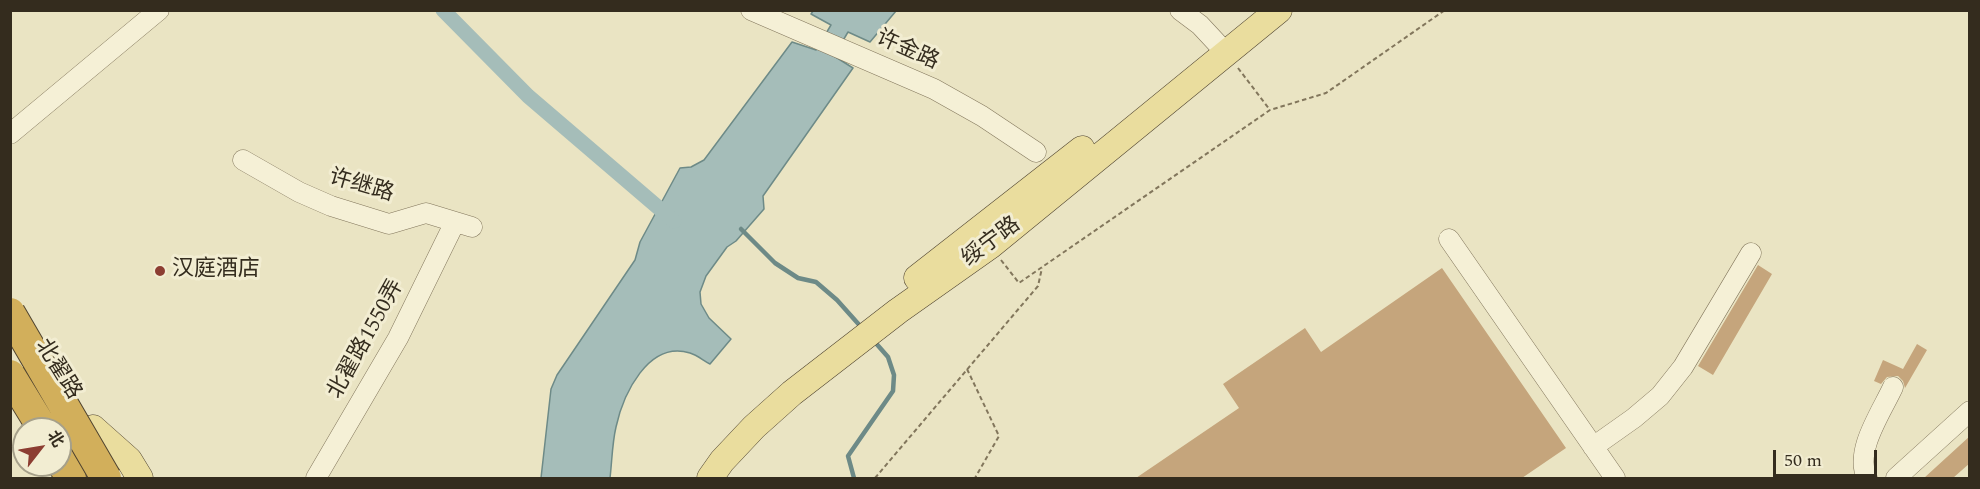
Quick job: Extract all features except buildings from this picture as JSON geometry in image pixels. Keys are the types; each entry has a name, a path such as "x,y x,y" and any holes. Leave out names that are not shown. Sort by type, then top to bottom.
{"highway":[{"path":"10,314 106,478"},
{"path":"10,375 36,417"}],"main road":[{"name":"绥宁路","path":"893,306 990,246 1222,48 1256,10"},
{"name":"绥宁路","path":"710,478 722,461 754,427 862,330 1222,48 1279,10"},
{"name":"北翟路","path":"10,295 88,418 119,478"},
{"name":"绥宁路","path":"692,478 711,452 744,416 783,382 862,330"},
{"path":"72,422 88,418"},
{"path":"72,434 88,418"},
{"path":"88,418 129,460 140,478"}],"street":[{"path":"10,134 159,10"},
{"name":"许金路","path":"751,10 934,89 982,116 1036,152"},
{"path":"1180,10 1200,25 1222,48"},
{"name":"许继路","path":"243,160 332,206 389,224 426,213 463,225"},
{"name":"北翟路1550弄","path":"316,478 463,225"},
{"path":"1449,239 1593,447 1606,475"},
{"path":"1593,447 1660,396 1683,367 1751,253"},
{"path":"1867,478 1863,471 1864,448 1893,387"},
{"path":"1896,478 1970,411"}],"path":[{"path":"990,246 1020,283 1270,110 1326,93 1445,10"},
{"path":"1222,48 1270,110"},
{"path":"875,478 1038,286 1042,267"},
{"path":"968,369 999,436 975,478"}],"water":[{"path":"813,11 896,11 870,42 848,32 834,56 853,68 763,196 764,209 736,241 727,247 706,276 700,292 701,304 709,318 731,339 710,364 693,354 675,351 650,362 640,373 631,386 619,414 610,478 541,478 551,389 557,375 635,260 640,242 680,168 691,167 704,160 792,42 816,50 831,25 811,14"}],"waterway":[{"path":"443,10 528,96 674,221"},
{"path":"741,229 775,263 798,278 816,282 837,300 862,328"},
{"path":"854,478 848,456 893,391 894,375 888,357 874,341"}],"place":[{"name":"汉庭酒店","path":"160,271"}]}
